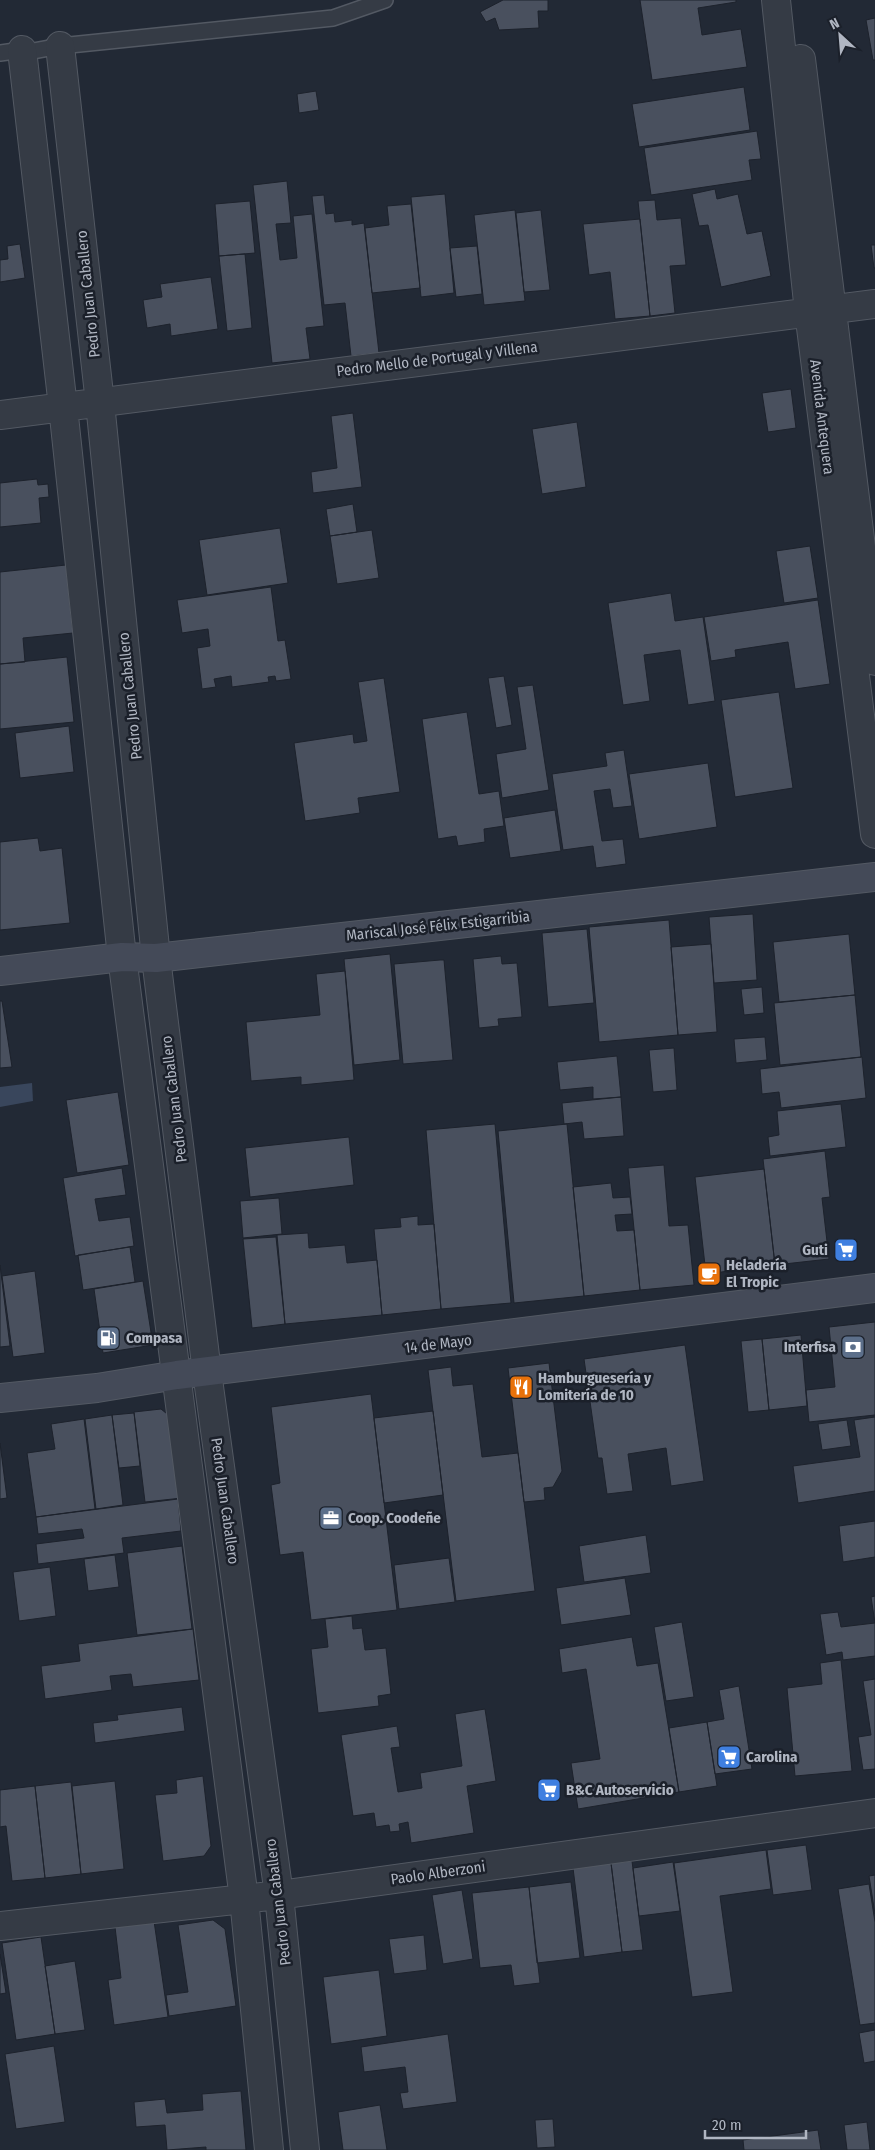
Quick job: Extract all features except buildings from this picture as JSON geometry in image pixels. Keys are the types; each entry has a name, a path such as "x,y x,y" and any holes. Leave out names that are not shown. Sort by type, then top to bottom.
{"main road":[{"name":"Mariscal José Félix Estigarribia","path":"0,971 122,957 156,958 875,877"},
{"name":"14 de Mayo","path":"0,1398 97,1388 207,1372 875,1288"}],"street":[{"name":"Avenida Antequera","path":"776,0 821,311 875,661"},
{"name":"Avenida Antequera","path":"793,0 821,311 875,834"},
{"name":"Pedro Juan Caballero","path":"60,46 100,402 156,958 207,1372 279,1895 305,2150"},
{"name":"Pedro Juan Caballero","path":"11,52 63,407 122,957 244,1899 269,2150"},
{"name":"Pedro Mello de Portugal y Villena","path":"0,415 875,304"},
{"name":"Paolo Alberzoni","path":"0,1926 279,1895 875,1812"}],"lane":[{"path":"11,52 28,52 60,46 333,18 385,0"}],"water":[{"path":"32,1083 33,1101 0,1107 0,1087"}],"place":[{"name":"Guti","path":"846,1250"},
{"name":"Heladería El Tropic","path":"709,1274"},
{"name":"Compasa","path":"108,1338"},
{"name":"Interfisa","path":"853,1347"},
{"name":"Hamburguesería y Lomitería de 10","path":"521,1387"},
{"name":"Coop. Coodeñe","path":"331,1518"},
{"name":"Carolina","path":"729,1757"},
{"name":"B&C Autoservicio","path":"549,1790"}]}
